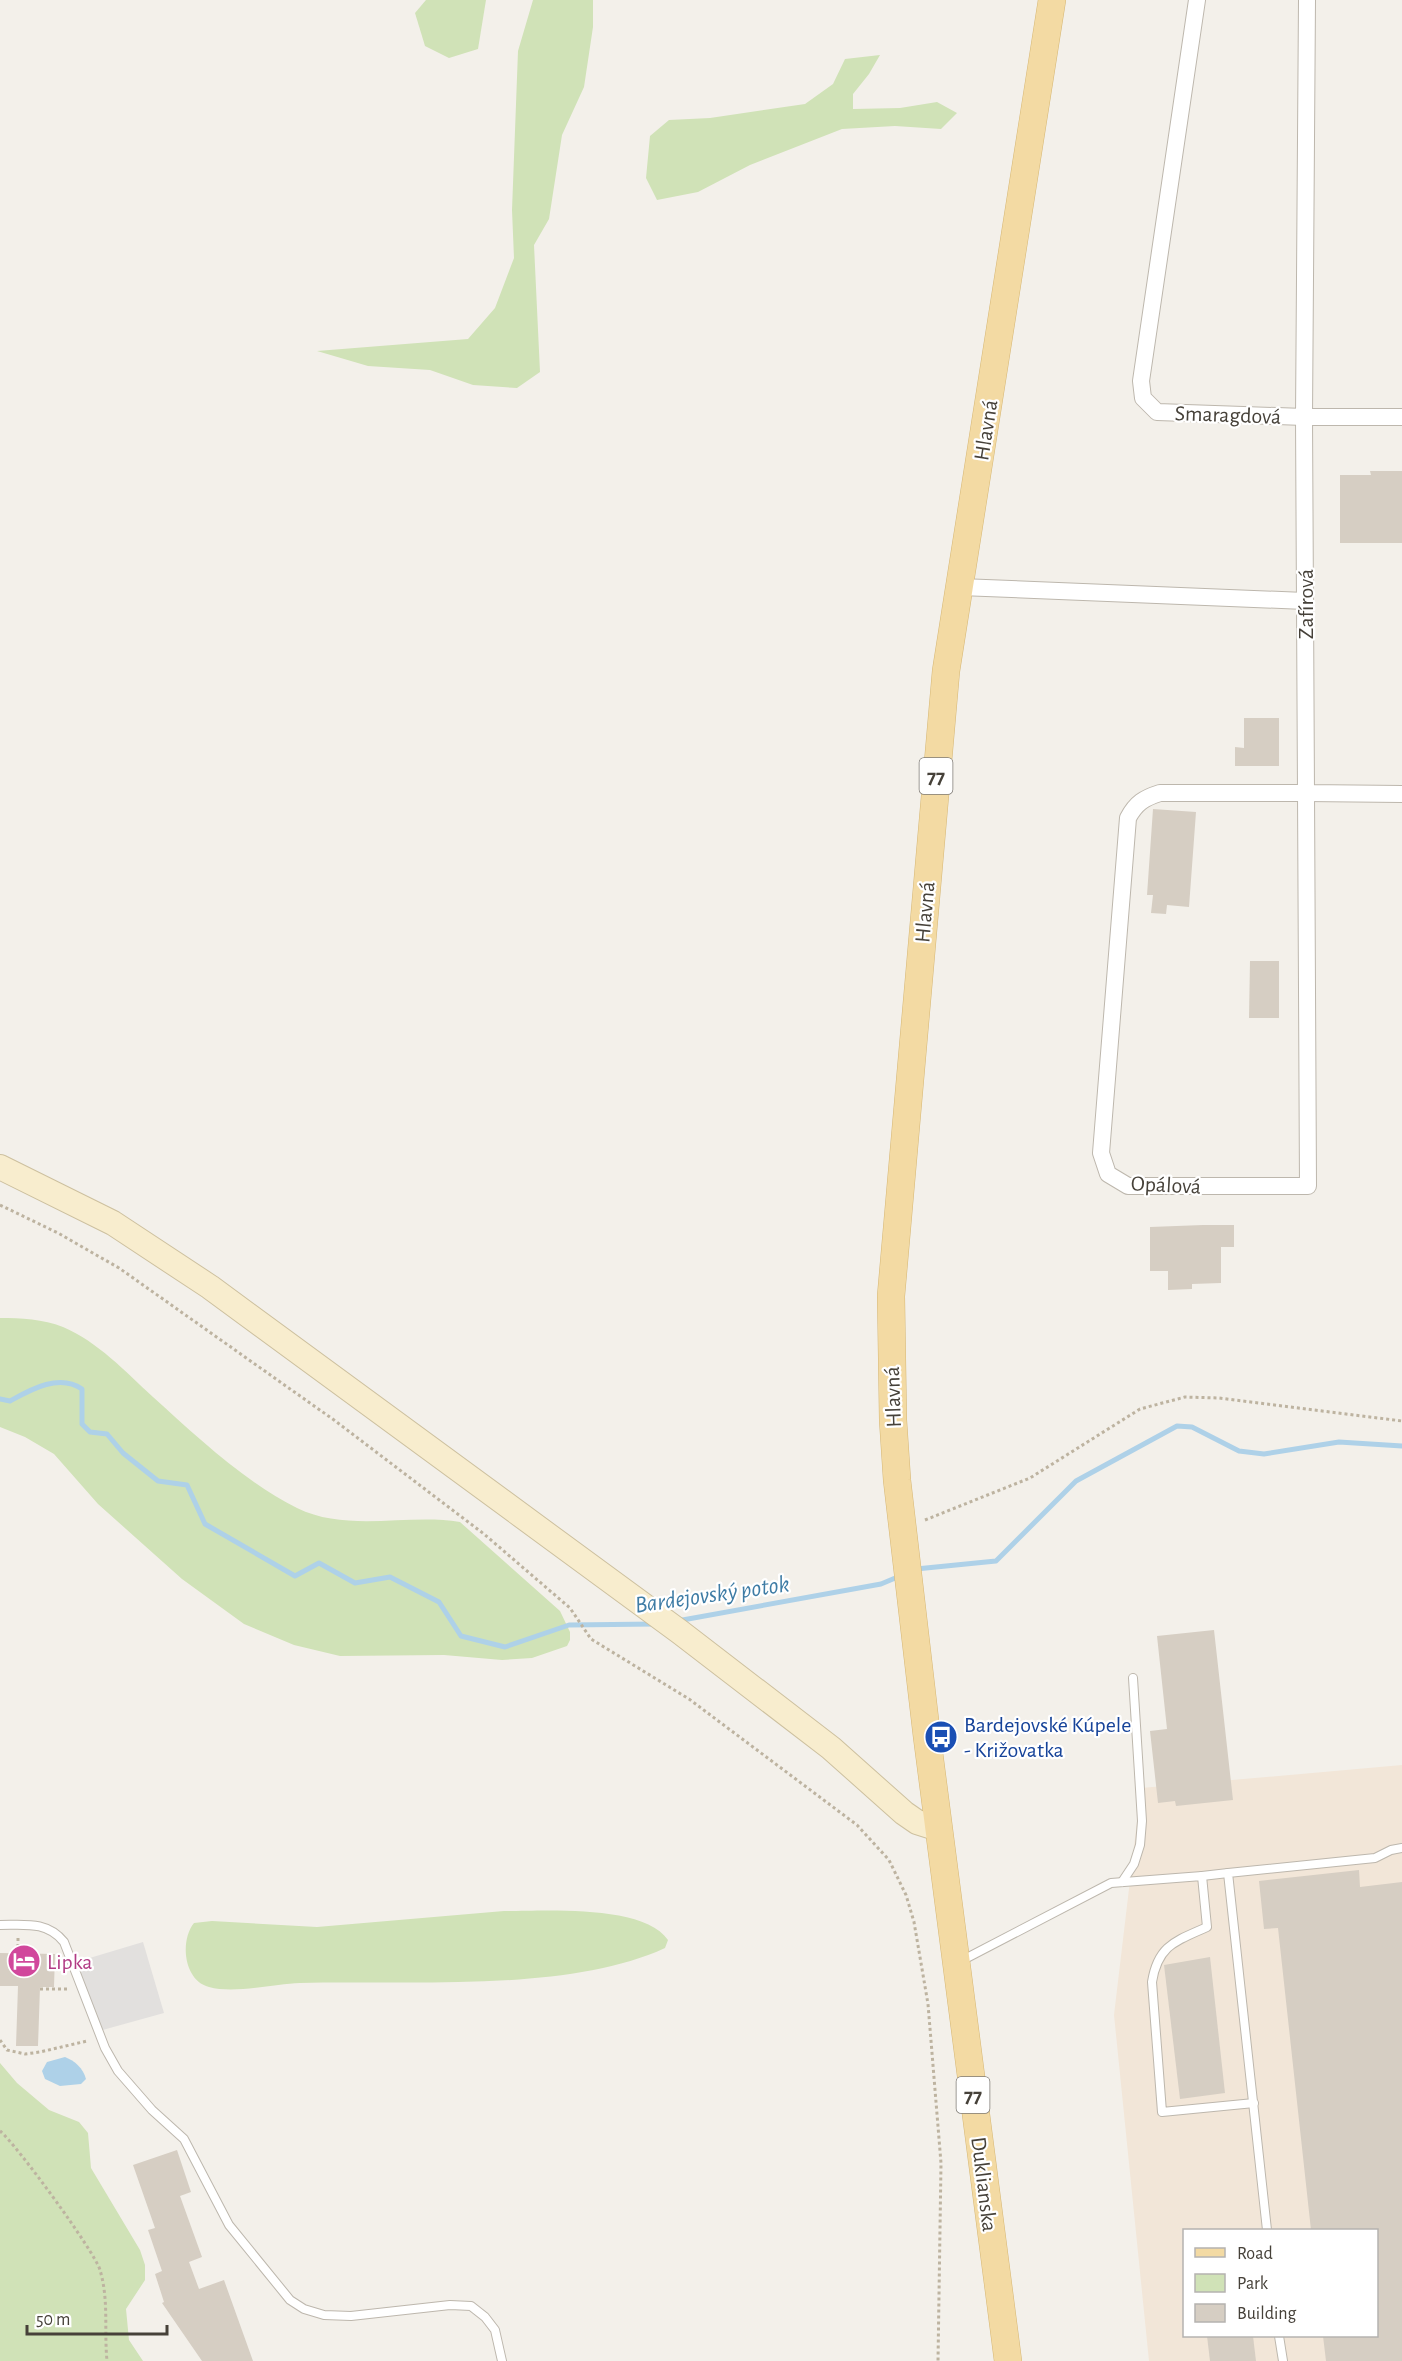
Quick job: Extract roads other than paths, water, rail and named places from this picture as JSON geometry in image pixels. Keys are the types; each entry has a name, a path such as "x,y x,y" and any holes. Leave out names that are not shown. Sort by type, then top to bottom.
{"main road":[{"name":"Hlavná","path":"939,1829 902,1528 892,1420 891,1296 946,671 1052,0"},
{"name":"Duklianska","path":"939,1829 1008,2361"}],"street":[{"name":"Smaragdová","path":"1197,0 1141,381 1143,398 1157,412 1304,417 1307,0"},
{"path":"1304,417 1402,417"},
{"name":"Zafírová","path":"1304,417 1306,793"},
{"path":"960,587 1305,601"},
{"name":"Opálová","path":"1160,793 1306,793 1308,1186 1128,1186 1108,1174 1101,1154 1128,818 1134,807 1144,798 1160,793"},
{"path":"1306,793 1402,794"},
{"path":"0,1167 92,1212 162,1254 680,1632 831,1748 904,1813 917,1822 939,1829"}],"lane":[{"path":"1122,1882 1137,1855 1142,1821 1133,1678"},
{"path":"956,1964 1111,1883 1375,1858 1391,1850 1402,1848"},
{"path":"1228,1873 1267,2229"},
{"path":"1202,1875 1207,1927 1170,1943 1155,1964 1152,1982 1162,2112 1254,2103"},
{"path":"0,1924 45,1926 56,1931 64,1942 101,2038 118,2071 152,2110 184,2139 229,2225 290,2300 304,2309 324,2315 351,2316 450,2305 471,2306 485,2316 495,2330 502,2361"},
{"path":"1279,2337 1283,2361"}],"water":[{"path":"65,2057 83,2071 86,2079 81,2084 60,2086 45,2079 42,2071 47,2062"}],"waterway":[{"name":"Bardejovský potok","path":"0,1399 10,1401 36,1388 54,1383 73,1384 82,1389 82,1424 90,1432 107,1434 123,1453 158,1481 187,1485 205,1524 295,1576 319,1563 355,1583 390,1577 439,1602 461,1636 505,1647 569,1625 656,1624"},
{"name":"Bardejovský potok","path":"916,1569 996,1561 1076,1481 1177,1426 1192,1427 1239,1451 1264,1454 1339,1442 1402,1446"},
{"name":"Bardejovský potok","path":"677,1621 881,1584 900,1576"}],"place":[{"name":"Bardejovské Kúpele - Križovatka","path":"941,1737"},
{"name":"Lipka","path":"24,1961"}]}
